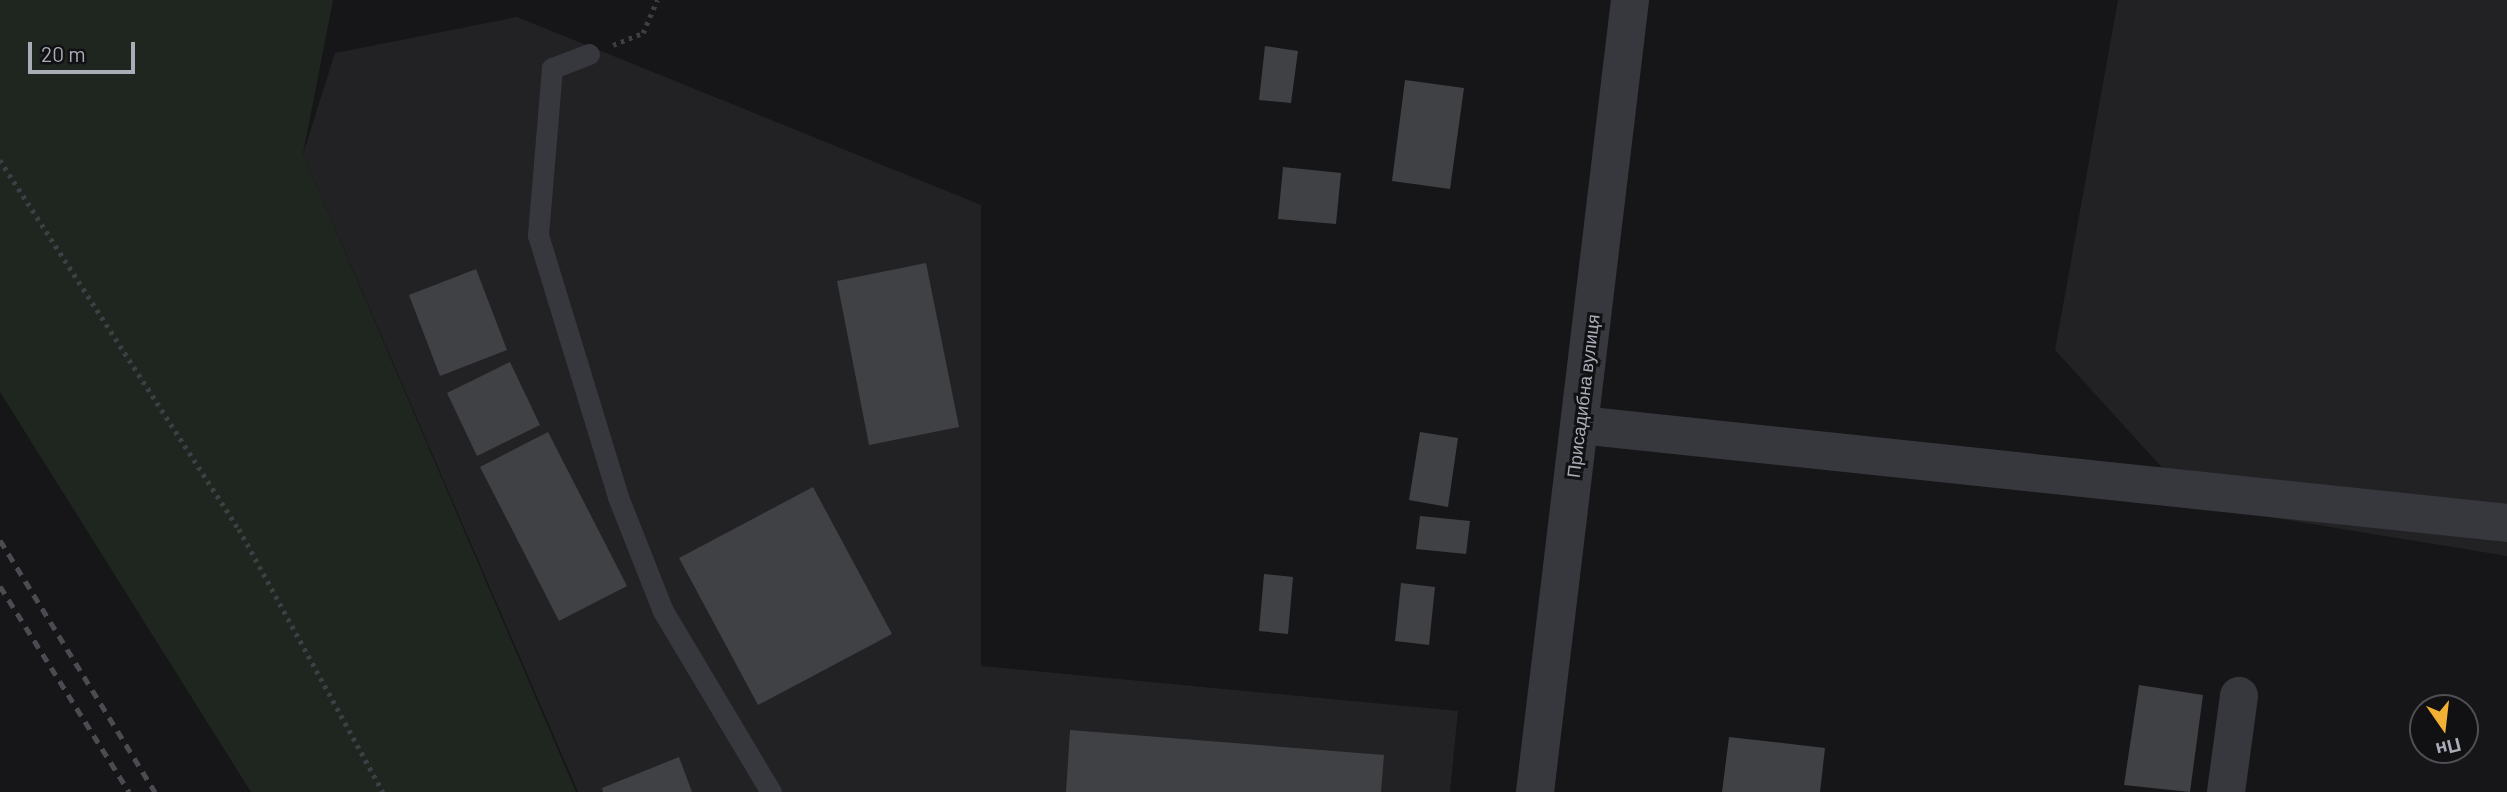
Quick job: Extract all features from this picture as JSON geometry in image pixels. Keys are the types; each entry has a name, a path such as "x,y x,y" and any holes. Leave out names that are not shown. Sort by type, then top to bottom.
{"street":[{"name":"Присадибна вулиця","path":"1535,792 1630,0"},
{"path":"1580,425 2507,523"},
{"path":"2226,792 2239,696"}],"lane":[{"path":"589,54 552,68 538,234 618,497 663,611 771,792"}],"path":[{"path":"589,54 643,33 657,0"},
{"path":"0,160 239,529 383,792"}],"shaded area":[{"path":"0,0 333,0 303,154 576,792 251,792 0,392"},
{"path":"2118,0 2507,0 2507,556 2196,505 2055,350"},
{"path":"517,17 981,205 981,666 1458,711 1450,792 578,792 303,154 335,53"}],"building":[{"path":"1265,46 1298,51 1291,103 1259,100"},
{"path":"1405,80 1464,88 1450,189 1392,181"},
{"path":"1283,167 1341,173 1336,224 1278,219"},
{"path":"926,263 959,427 869,445 837,281"},
{"path":"476,269 507,350 440,376 409,295"},
{"path":"510,362 540,425 477,456 447,393"},
{"path":"548,432 627,586 559,621 480,467"},
{"path":"1420,432 1458,438 1448,507 1409,500"},
{"path":"813,487 892,634 758,705 679,558"},
{"path":"1420,516 1470,521 1466,554 1416,549"},
{"path":"1264,574 1293,577 1288,634 1259,631"},
{"path":"1401,583 1435,587 1429,645 1395,641"},
{"path":"2139,685 2203,695 2190,792 2124,785"},
{"path":"1070,730 1384,755 1381,792 1066,792"},
{"path":"1729,737 1825,748 1820,792 1722,792"},
{"path":"679,757 692,792 603,792 602,788"}],"railway":[{"path":"0,540 155,792"},
{"path":"0,586 129,792"}]}
